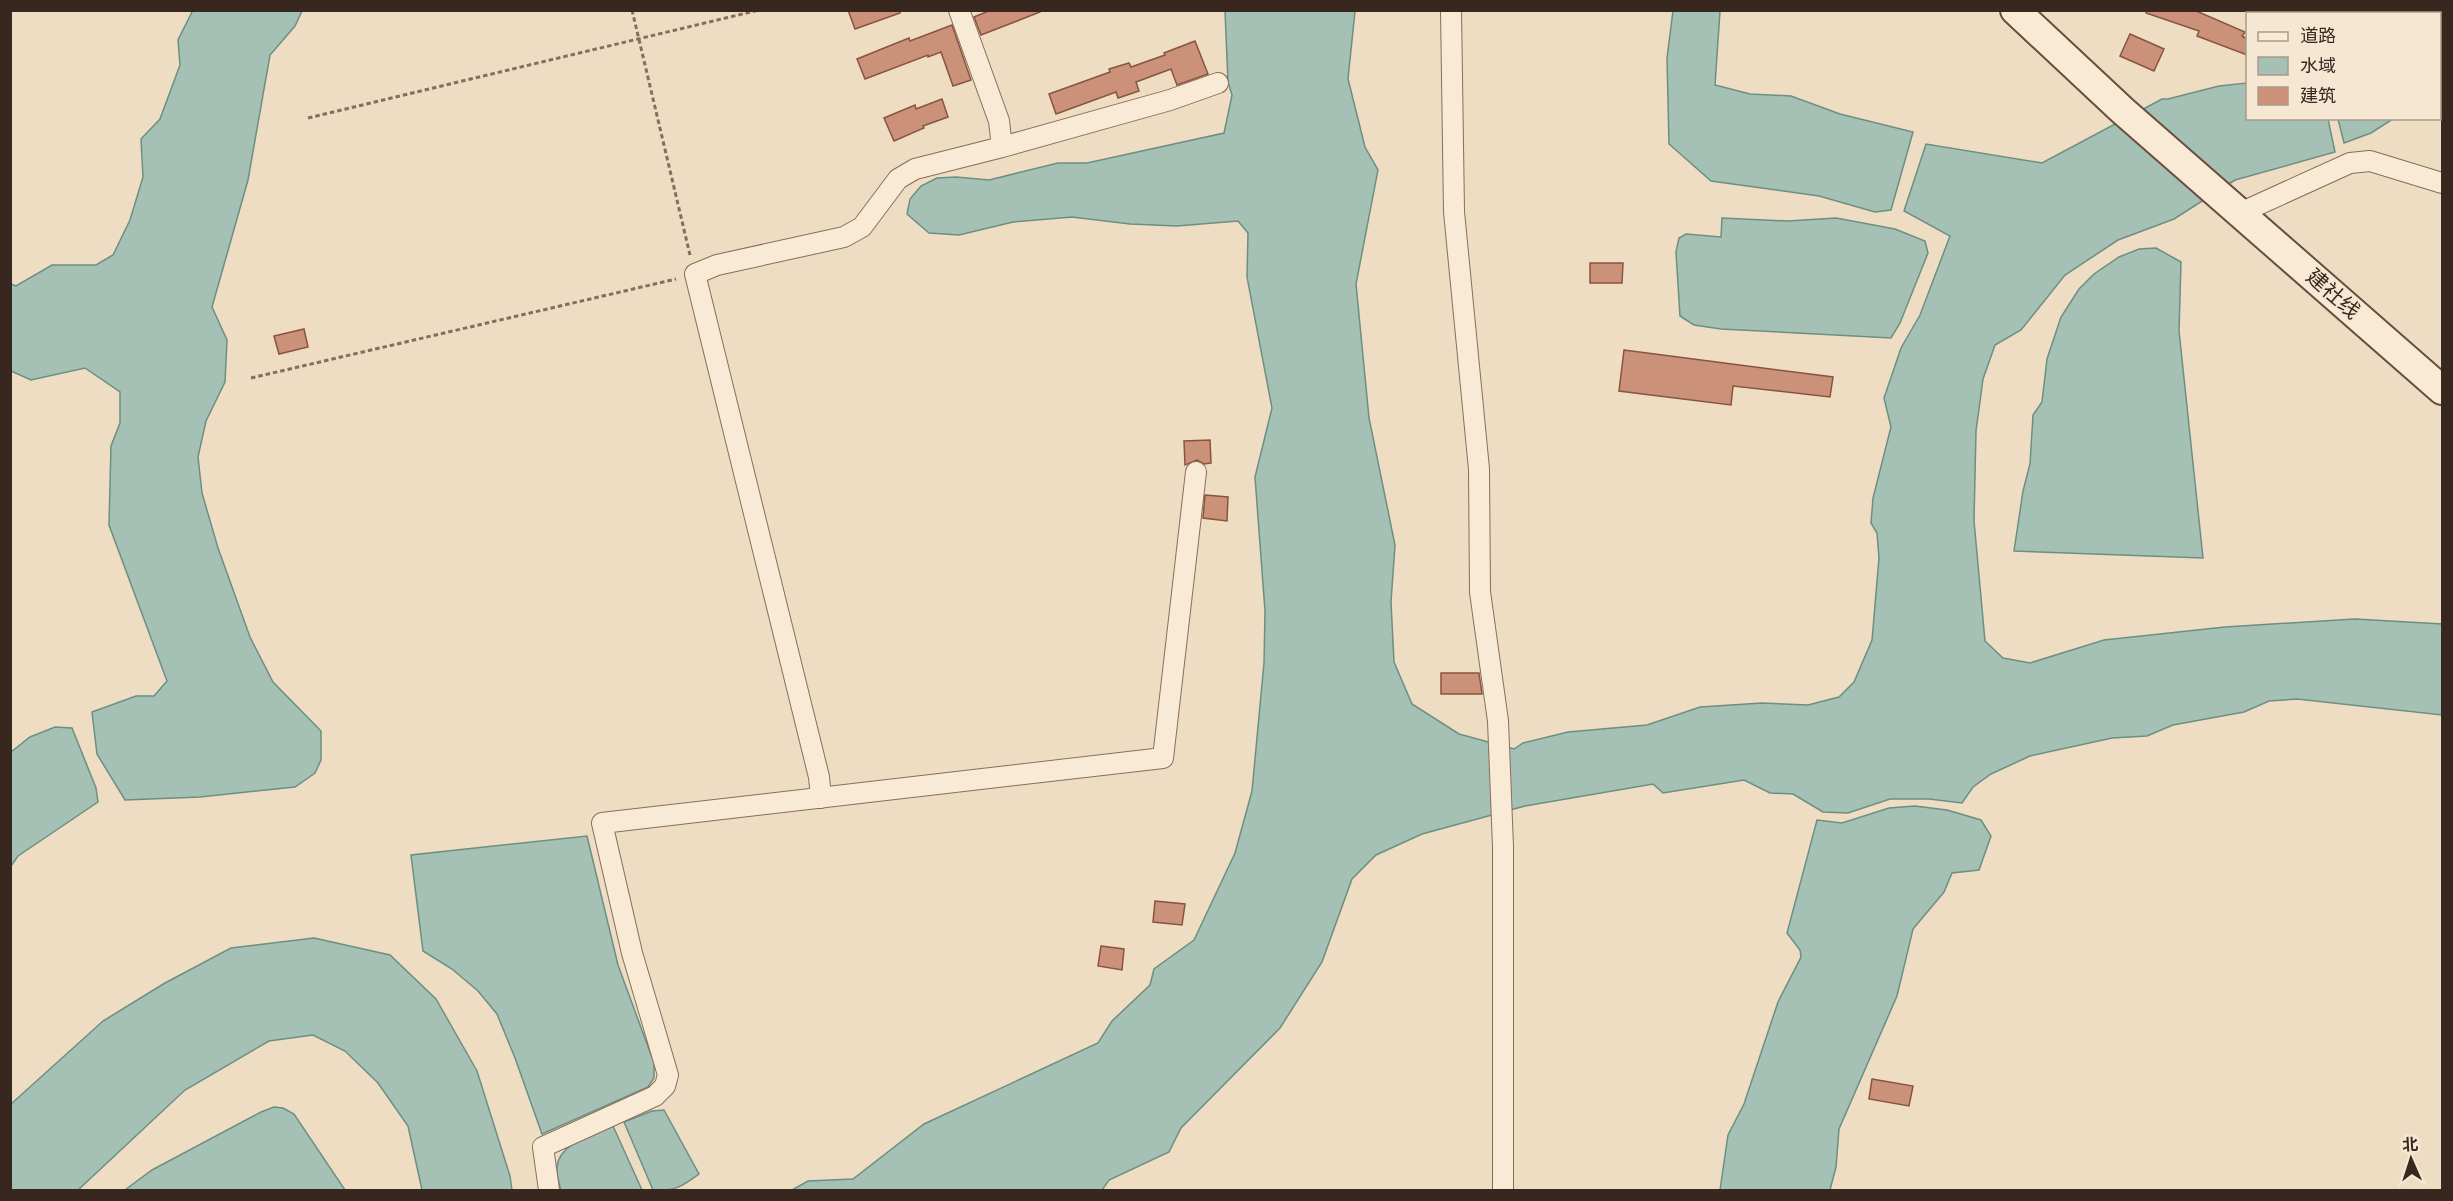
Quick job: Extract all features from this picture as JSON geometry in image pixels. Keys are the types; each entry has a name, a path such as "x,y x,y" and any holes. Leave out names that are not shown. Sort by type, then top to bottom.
{"main road":[{"name":"建社线","path":"2015,10 2122,110 2442,390"}],"street":[{"path":"958,10 999,121 1002,147"},
{"path":"1451,10 1454,212 1479,469 1480,592 1498,721 1503,858 1503,1191"},
{"path":"820,798 819,777 695,274 717,266 844,237 862,227 898,179 915,169 1170,100 1218,83"},
{"path":"2231,205 2350,163 2370,161 2442,183"},
{"path":"549,1191 543,1147 655,1096 665,1086 668,1075 632,953 602,823 1162,758 1196,472"}],"path":[{"path":"251,378 695,274 632,10"},
{"path":"308,118 759,10"}],"water":[{"path":"193,10 302,11 295,26 270,55 248,180 212,307 227,340 225,382 206,421 198,457 202,493 218,548 250,637 273,682 321,731 321,760 315,773 295,787 200,797 125,800 97,754 92,712 136,696 154,696 167,681 109,525 111,446 120,423 120,392 85,368 31,380 11,371 11,284 16,286 52,265 96,265 113,255 130,220 143,177 141,139 160,119 180,65 178,40"},
{"path":"1225,11 1355,11 1348,79 1365,147 1378,170 1356,284 1369,418 1395,545 1391,602 1394,662 1412,704 1459,734 1514,749 1523,743 1568,732 1647,725 1700,707 1762,703 1808,705 1839,697 1854,682 1872,640 1879,558 1877,533 1871,523 1873,498 1891,427 1884,398 1901,348 1920,315 1950,236 1904,211 1926,144 2042,163 2162,99 2219,86 2246,83 2246,120 2328,120 2335,152 2235,180 2174,219 2118,240 2065,275 2021,330 1995,345 1983,379 1976,431 1974,521 1985,641 2003,658 2030,663 2104,640 2225,627 2355,619 2442,624 2442,715 2297,699 2269,701 2244,712 2173,725 2147,736 2112,738 2030,756 1991,774 1973,787 1962,803 1929,799 1890,799 1848,813 1823,812 1793,794 1770,793 1744,780 1663,793 1653,784 1525,806 1422,834 1376,855 1352,879 1322,962 1280,1028 1181,1128 1169,1152 1109,1180 1102,1190 792,1190 808,1181 853,1179 924,1124 1098,1043 1112,1021 1150,985 1154,969 1194,940 1235,853 1252,791 1264,663 1265,611 1255,477 1272,408 1247,277 1248,233 1238,221 1177,226 1130,224 1072,217 1013,222 959,235 929,233 907,214 910,199 921,186 937,178 989,180 1058,163 1087,163 1224,133 1232,95 1228,82"},
{"path":"1673,11 1720,11 1715,85 1750,94 1791,96 1840,114 1913,132 1891,210 1875,212 1819,196 1711,181 1669,144 1667,58"},
{"path":"2442,11 2441,88 2441,12 2392,12"},
{"path":"2338,120 2391,120 2371,133 2344,143"},
{"path":"1722,218 1788,221 1836,218 1895,229 1925,241 1928,253 1900,323 1891,338 1721,329 1694,325 1680,316 1676,252 1679,238 1686,234 1721,237"},
{"path":"2156,248 2181,262 2179,331 2203,558 2014,551 2023,491 2030,464 2033,415 2042,402 2047,359 2061,317 2079,289 2094,274 2119,257 2139,249"},
{"path":"55,727 72,728 96,788 98,802 18,856 11,866 11,752 30,737"},
{"path":"1915,806 1947,810 1981,820 1991,836 1979,870 1952,873 1944,892 1913,929 1897,996 1839,1129 1836,1167 1830,1190 1720,1190 1728,1135 1744,1104 1778,1002 1801,957 1800,950 1787,933 1817,820 1842,823 1889,808"},
{"path":"587,836 618,965 654,1063 654,1078 648,1087 542,1134 497,1014 478,991 452,969 423,951 411,855"},
{"path":"314,938 390,955 436,999 477,1071 510,1176 512,1190 422,1190 408,1126 378,1083 345,1051 313,1035 269,1041 185,1090 78,1190 11,1190 11,1104 103,1021 165,983 231,948"},
{"path":"274,1107 283,1108 294,1114 345,1190 125,1190 152,1170"},
{"path":"664,1110 699,1174 678,1187 653,1190 624,1122 652,1111"},
{"path":"613,1126 642,1190 561,1190 557,1167 564,1152 579,1140"}],"building":[{"path":"848,10 900,10 900,13 855,29"},
{"path":"991,10 1040,10 1040,12 981,35 974,17"},
{"path":"2146,10 2194,10 2245,32 2242,36 2246,38 2246,55 2197,36 2199,31 2146,13"},
{"path":"952,25 971,80 953,86 941,52 865,79 857,59 909,38 910,41"},
{"path":"2130,34 2164,49 2154,71 2120,56"},
{"path":"1195,41 1208,74 1177,85 1171,69 1136,82 1139,91 1118,98 1116,92 1056,114 1049,94 1110,72 1109,69 1129,63 1131,67"},
{"path":"942,99 948,117 923,126 924,128 894,141 884,118 915,105 916,109"},
{"path":"1590,263 1623,263 1622,283 1590,283"},
{"path":"304,329 308,347 279,354 274,336"},
{"path":"1624,350 1833,377 1830,397 1733,386 1731,405 1619,391"},
{"path":"1210,440 1211,463 1204,464 1197,460 1185,465 1184,441"},
{"path":"1205,495 1228,497 1227,521 1203,518"},
{"path":"1441,673 1479,673 1482,694 1441,694"},
{"path":"1155,901 1185,904 1182,925 1153,922"},
{"path":"1101,946 1124,949 1122,970 1098,966"},
{"path":"1872,1079 1913,1086 1909,1106 1869,1099"}]}
